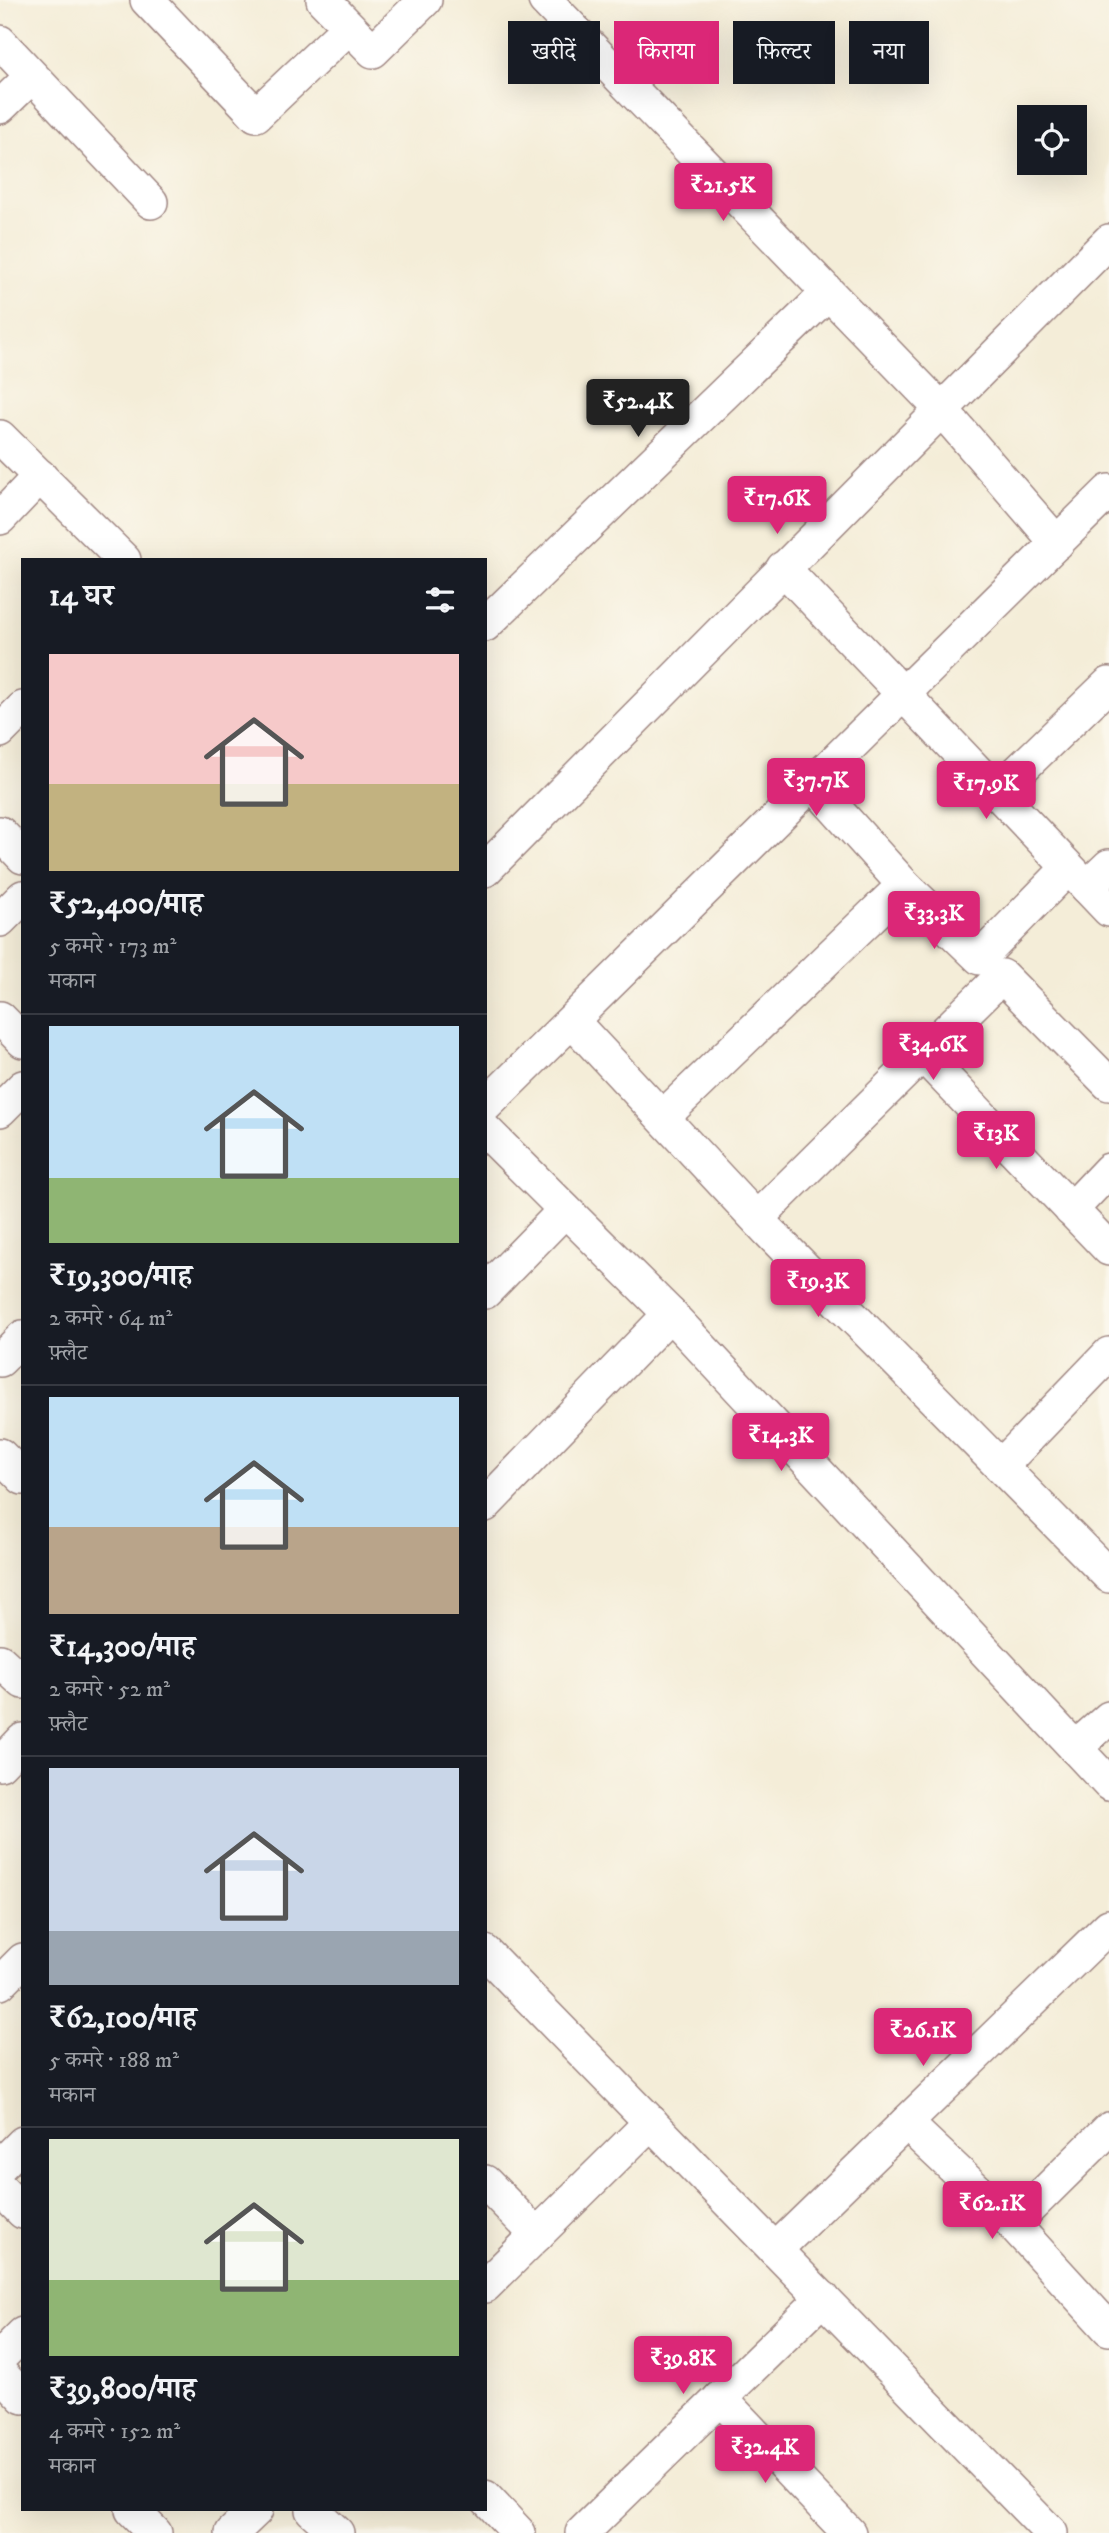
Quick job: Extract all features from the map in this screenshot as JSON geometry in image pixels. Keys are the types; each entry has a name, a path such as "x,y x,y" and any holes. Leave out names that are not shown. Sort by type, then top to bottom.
{"street":[{"path":"147,0 256,115 349,27"},
{"path":"323,0 373,51 425,0"},
{"path":"545,0 941,409 1057,542"},
{"path":"0,43 151,202"},
{"path":"0,107 31,77"},
{"path":"487,868 1109,242"},
{"path":"487,623 828,293"},
{"path":"0,437 122,558"},
{"path":"0,518 40,476"},
{"path":"487,1104 1109,491"},
{"path":"783,568 997,792 1093,883 980,958 904,885 812,783"},
{"path":"997,792 1109,684"},
{"path":"0,731 21,710"},
{"path":"0,833 21,855"},
{"path":"663,1117 904,885"},
{"path":"0,920 21,899"},
{"path":"757,1218 1002,976 1109,1084"},
{"path":"0,1018 21,1039"},
{"path":"572,1021 757,1218 1001,1466 1103,1558"},
{"path":"922,1054 1109,1249"},
{"path":"0,1110 21,1089"},
{"path":"487,1132 670,1314 1109,1784"},
{"path":"1071,1210 1109,1170"},
{"path":"487,1290 565,1210"},
{"path":"487,1503 670,1314"},
{"path":"0,1360 21,1339"},
{"path":"1001,1466 1109,1354"},
{"path":"0,1455 21,1476"},
{"path":"0,1661 21,1680"},
{"path":"1075,1748 1109,1718"},
{"path":"0,1764 21,1742"},
{"path":"775,2250 1109,1926"},
{"path":"487,1954 1051,2533"},
{"path":"0,1983 21,1962"},
{"path":"487,2284 651,2122"},
{"path":"906,2123 1104,2315"},
{"path":"1013,2224 1109,2129"},
{"path":"0,2166 21,2145"},
{"path":"487,2184 537,2235"},
{"path":"0,2189 21,2210"},
{"path":"582,2533 823,2298"},
{"path":"0,2357 21,2336"},
{"path":"0,2373 21,2395"},
{"path":"720,2398 849,2533"},
{"path":"487,2499 519,2533"},
{"path":"133,2511 155,2533"},
{"path":"232,2533 256,2511"},
{"path":"313,2511 337,2533"}]}
